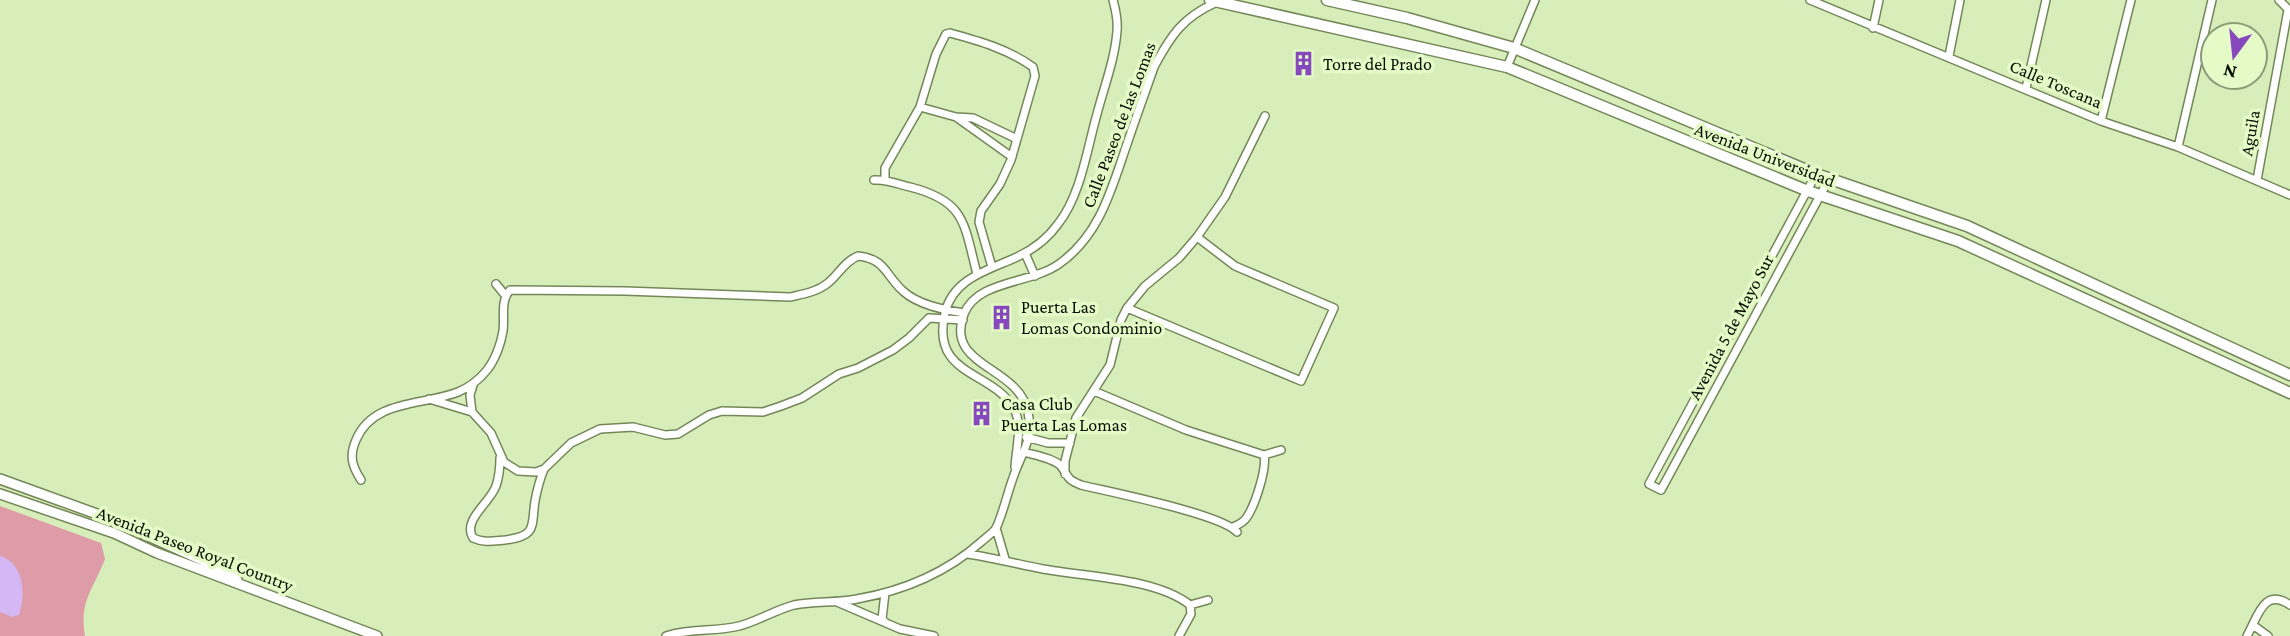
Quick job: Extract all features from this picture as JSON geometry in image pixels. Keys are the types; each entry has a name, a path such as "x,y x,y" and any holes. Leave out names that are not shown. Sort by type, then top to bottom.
{"main road":[{"name":"Avenida Universidad","path":"1327,0 1407,18 1514,48 1816,174 1967,226 2290,375"},
{"name":"Avenida Universidad","path":"1213,1 1507,67 1808,191 1958,241 2290,393"}],"street":[{"name":"Calle Paseo de las Lomas","path":"945,314 956,291 967,280 1034,248 1059,224 1078,182 1111,65 1117,33 1117,14 1113,0"},
{"path":"1507,67 1535,0"},
{"name":"Calle Toscana","path":"1810,0 2101,121 2178,147 2290,195"},
{"path":"1873,28 1878,0"},
{"path":"1949,56 1960,0"},
{"path":"2026,88 2046,0"},
{"path":"2101,121 2131,0"},
{"path":"2178,147 2212,0"},
{"path":"2279,0 2289,10"},
{"name":"Calle Paseo de las Lomas","path":"963,317 979,295 1035,276 1059,264 1097,224 1154,67 1178,27 1213,1"},
{"name":"Aguila","path":"2257,180 2289,10"},
{"path":"885,179 885,168 920,107 936,54 946,34 972,39 1018,57 1033,66 1035,76 1012,157 1000,184 981,211 979,222 992,267"},
{"path":"920,107 956,117 973,118 1017,139"},
{"path":"956,117 1012,157"},
{"path":"1065,474 1076,418 1110,365 1121,320 1127,308 1145,286 1179,258 1197,237 1225,197 1265,117"},
{"name":"Avenida 5 de Mayo Sur","path":"1816,174 1648,484 1661,490 1829,179"},
{"path":"873,180 885,179 938,195 953,206 962,219 977,274"},
{"path":"965,228 979,222"},
{"path":"1197,237 1235,266 1334,309 1343,306"},
{"path":"1025,253 1035,276"},
{"path":"361,480 351,459 358,435 367,423 382,412 400,405 456,393 473,385 489,368 503,334 505,295 510,290 790,297 812,293 828,284 848,260 858,256 877,261 904,293 945,314 963,317 962,337 971,356 1016,387 1023,398 1030,423 1025,452 1015,469 996,528 968,554 920,581 885,593 854,600 791,606 738,626 710,633 684,630 666,636"},
{"path":"496,285 505,295"},
{"path":"1127,308 1302,383 1334,309"},
{"path":"945,314 944,343 952,358 968,373 1008,400 1015,411 1018,435 1015,469"},
{"path":"428,399 472,412 491,433 504,462 526,473 544,468 571,443 600,429 633,427 665,435 678,434 709,415 722,411 763,412 781,406 802,398 839,374 892,350 929,318 945,314"},
{"path":"472,412 470,395 473,385"},
{"path":"1094,391 1186,430 1264,456 1281,450"},
{"path":"1018,435 1048,443 1070,443"},
{"path":"1016,451 1054,461 1070,480 1081,485 1207,517 1235,529 1247,517 1265,467 1264,456"},
{"path":"500,454 496,486 490,498 472,519 470,526 472,538 482,542 512,539 531,530 544,468"},
{"path":"0,479 108,518 226,571 241,583"},
{"name":"Avenida Paseo Royal Country","path":"0,494 114,533 157,553 377,636"},
{"path":"996,528 1005,559"},
{"path":"968,554 1122,580 1182,598 1190,605 1191,614 1179,636"},
{"path":"885,593 882,619 886,624"},
{"path":"2247,636 2267,601 2281,599 2290,605"},
{"path":"1190,605 1208,600"},
{"path":"833,601 886,624 934,636"},
{"path":"2253,625 2268,636"}],"shaded area":[{"path":"0,506 101,543 105,559 88,596 84,614 85,636 0,636"},
{"path":"0,556 14,565 21,580 21,607 19,615 12,617 0,612"}],"place":[{"name":"Torre del Prado","path":"1303,64"},
{"name":"Puerta Las Lomas Condominio","path":"1001,317"},
{"name":"Casa Club Puerta Las Lomas","path":"981,414"}]}
